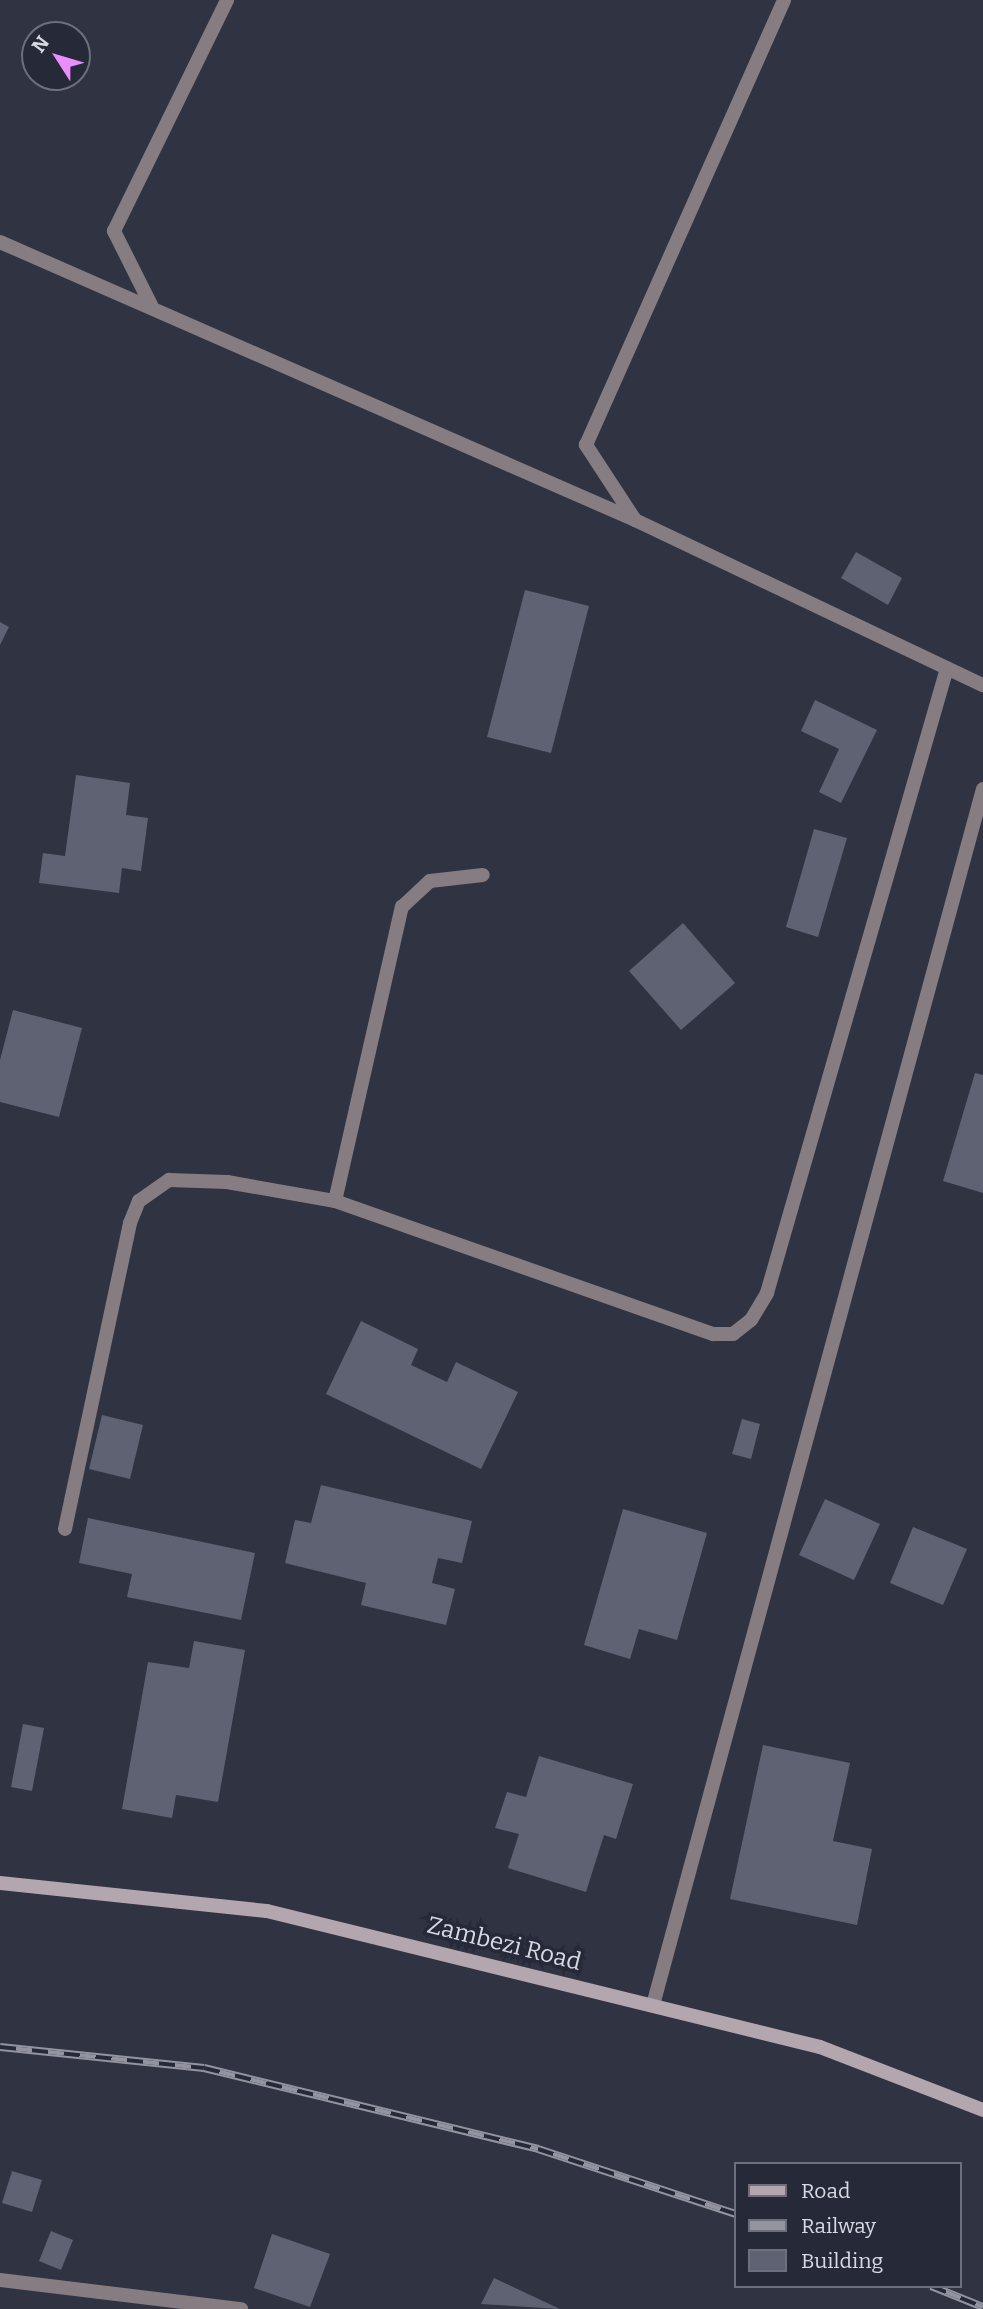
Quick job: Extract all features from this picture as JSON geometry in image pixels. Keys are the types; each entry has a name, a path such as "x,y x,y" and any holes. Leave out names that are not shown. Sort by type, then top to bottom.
{"main road":[{"name":"Zambezi Road","path":"0,1883 267,1911 820,2047 983,2110"}],"street":[{"path":"151,305 114,231 227,0"},
{"path":"635,520 586,445 784,0"},
{"path":"0,242 151,305 635,520 983,685"},
{"path":"65,1529 139,1201 169,1180 227,1182 335,1200 713,1334 733,1335 751,1320 766,1293 947,668"},
{"path":"653,2005 983,789"},
{"path":"335,1200 402,907 430,881 483,875"},
{"path":"0,2280 241,2309"}],"building":[{"path":"856,552 902,578 888,605 841,578"},
{"path":"525,590 589,606 551,753 487,737"},
{"path":"0,622 9,627 0,645"},
{"path":"815,700 877,730 841,803 819,792 839,749 801,731"},
{"path":"76,775 130,783 126,815 148,818 141,871 122,868 119,893 39,883 43,853 65,856"},
{"path":"814,829 847,838 818,937 786,927"},
{"path":"683,923 735,983 681,1030 629,971"},
{"path":"13,1010 82,1028 59,1117 0,1102 0,1060"},
{"path":"975,1073 983,1075 983,1193 943,1181"},
{"path":"361,1321 418,1349 411,1365 447,1382 456,1362 518,1392 481,1469 326,1394"},
{"path":"102,1415 143,1425 130,1479 89,1469"},
{"path":"742,1419 760,1424 751,1459 732,1454"},
{"path":"321,1485 472,1521 462,1563 438,1558 432,1583 455,1589 446,1625 361,1605 366,1583 285,1563 295,1520 311,1523"},
{"path":"825,1499 880,1524 854,1580 799,1555"},
{"path":"623,1509 707,1533 677,1640 639,1629 630,1659 584,1645"},
{"path":"88,1518 255,1553 241,1620 127,1597 132,1574 79,1563"},
{"path":"913,1527 967,1549 943,1605 890,1583"},
{"path":"194,1641 245,1650 218,1802 176,1795 172,1818 122,1809 148,1662 189,1668"},
{"path":"23,1724 44,1728 32,1791 11,1787"},
{"path":"763,1745 850,1763 833,1841 872,1849 857,1925 730,1899"},
{"path":"539,1756 633,1784 616,1839 604,1835 586,1892 508,1868 519,1834 495,1828 507,1792 526,1797"},
{"path":"12,2171 42,2180 32,2212 2,2203"},
{"path":"51,2231 73,2240 61,2270 39,2261"},
{"path":"272,2234 330,2254 310,2307 254,2288"},
{"path":"494,2278 560,2309 481,2304"}],"railway":[{"path":"0,2047 204,2068 538,2149 734,2213"},
{"path":"936,2288 983,2307"}]}
